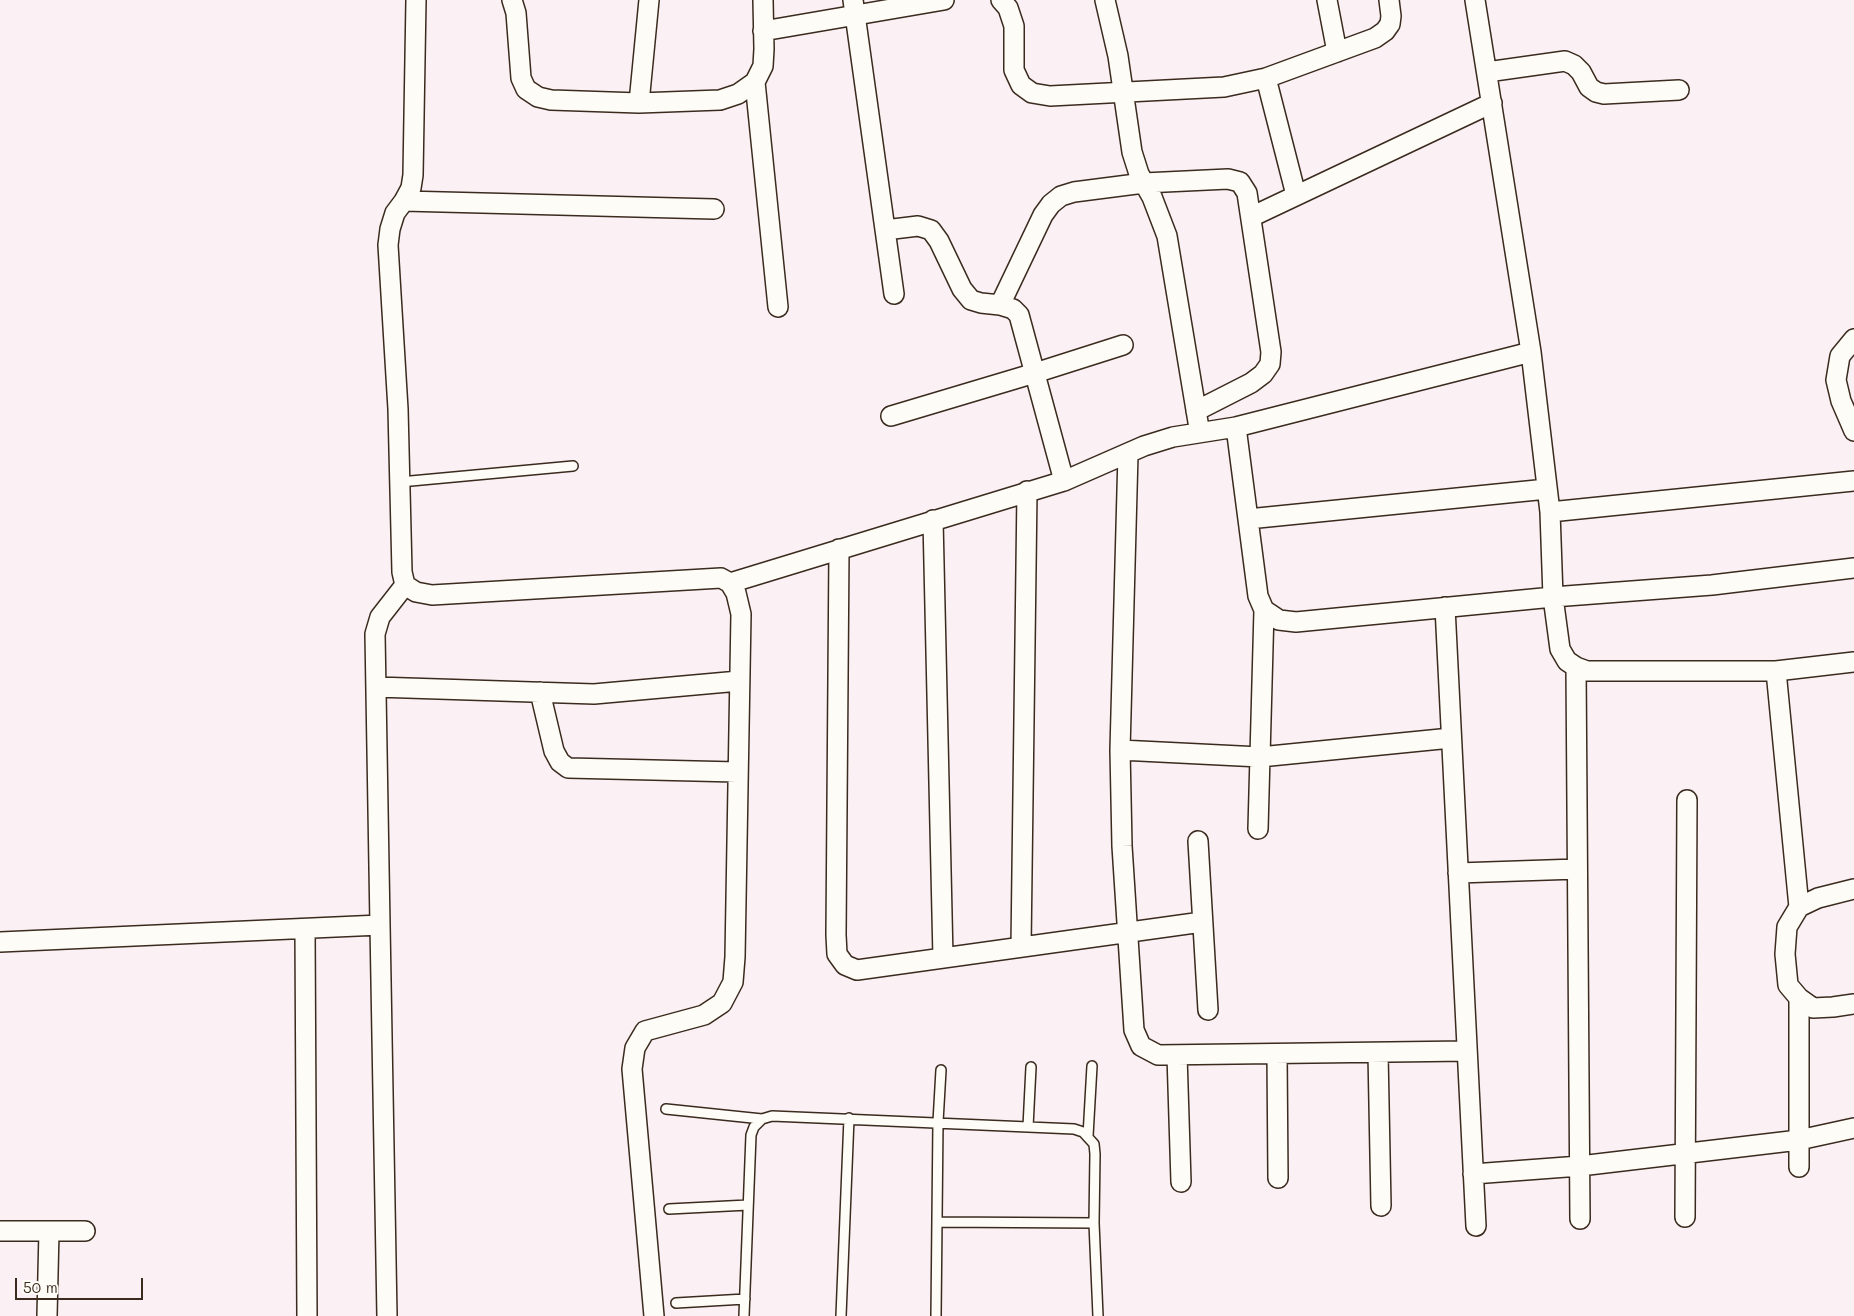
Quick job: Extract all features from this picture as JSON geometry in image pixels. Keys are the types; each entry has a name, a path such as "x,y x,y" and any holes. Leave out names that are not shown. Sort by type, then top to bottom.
{"street":[{"path":"416,0 413,175 411,188 395,213 388,245 398,409 402,572 406,585 416,592 432,595 720,578 730,582 1064,481 1144,446 1173,437 1236,427 1531,352"},
{"path":"513,0 516,13 521,78 526,89 538,97 551,100 639,103 720,100 738,94 755,82"},
{"path":"639,103 649,0"},
{"path":"763,0 762,66 755,82 778,308"},
{"path":"763,31 854,8 944,0"},
{"path":"1001,0 1008,8 1014,26 1014,70 1021,85 1032,93 1050,96 1224,87 1266,78 1375,38 1385,31 1390,24 1389,0"},
{"path":"1105,0 1118,56 1132,152 1139,174 1159,212 1167,236 1200,433"},
{"path":"1328,0 1336,52"},
{"path":"1475,0 1531,352 1550,512 1553,597 1560,649 1567,662 1576,668 1587,671 1776,671 1854,662"},
{"path":"854,8 894,294"},
{"path":"1487,72 1565,61 1574,65 1581,72 1589,87 1596,92 1604,94 1679,90"},
{"path":"1266,78 1296,195"},
{"path":"1251,216 1492,103"},
{"path":"1000,305 1043,215 1051,204 1061,196 1074,192 1144,182 1228,179 1240,182 1247,193 1251,216 1271,352 1270,364 1263,374 1251,383 1196,411"},
{"path":"404,201 714,209"},
{"path":"885,230 918,226 931,230 939,241 962,289 971,300 1013,309 1019,315 1064,481"},
{"path":"1854,339 1840,356 1836,380 1841,401 1854,431"},
{"path":"891,416 1123,345"},
{"path":"1236,427 1258,596 1264,610 1258,828"},
{"path":"1128,454 1120,750 1122,846 1134,1030 1141,1046 1158,1055 1467,1052"},
{"path":"1550,512 1854,481"},
{"path":"1248,520 1547,489"},
{"path":"1021,946 1027,492"},
{"path":"933,520 943,958"},
{"path":"839,549 836,935 837,954 845,965 857,970 1202,922"},
{"path":"1264,610 1279,620 1296,622 1553,597 1712,585 1854,568"},
{"path":"654,1316 632,1068 635,1048 646,1031 704,1015 722,1003 732,982 735,957 741,614 736,593 730,582"},
{"path":"387,1316 375,634 380,617 406,585"},
{"path":"1445,607 1476,1226"},
{"path":"1576,668 1580,1219"},
{"path":"1776,671 1799,907"},
{"path":"376,687 594,694 739,681"},
{"path":"540,692 554,751 560,762 568,768 737,772"},
{"path":"1120,750 1260,756 1451,738"},
{"path":"1685,1217 1687,800"},
{"path":"1198,841 1208,1010"},
{"path":"1458,873 1577,869"},
{"path":"1854,889 1818,898 1799,907 1787,927 1786,954 1788,985 1799,998 1813,1008 1833,1008 1854,1004"},
{"path":"0,942 380,925"},
{"path":"305,929 307,1316"},
{"path":"1799,998 1799,1167"},
{"path":"1378,1053 1381,1206"},
{"path":"1277,1054 1278,1178"},
{"path":"1177,1055 1180,1182"},
{"path":"1473,1174 1580,1166 1686,1154 1799,1140 1854,1128"},
{"path":"0,1231 85,1231"},
{"path":"47,1316 49,1231"}],"lane":[{"path":"400,482 572,466"},
{"path":"1088,1136 1092,1066"},
{"path":"1028,1127 1031,1067"},
{"path":"936,1316 938,1122 941,1070"},
{"path":"666,1109 762,1119 772,1116 849,1118 1074,1129 1083,1132 1094,1144 1095,1154 1094,1223 1098,1316"},
{"path":"841,1316 849,1118"},
{"path":"744,1316 751,1136 754,1127 762,1119"},
{"path":"669,1209 748,1205"},
{"path":"938,1222 1094,1223"},
{"path":"676,1303 745,1299"}]}
